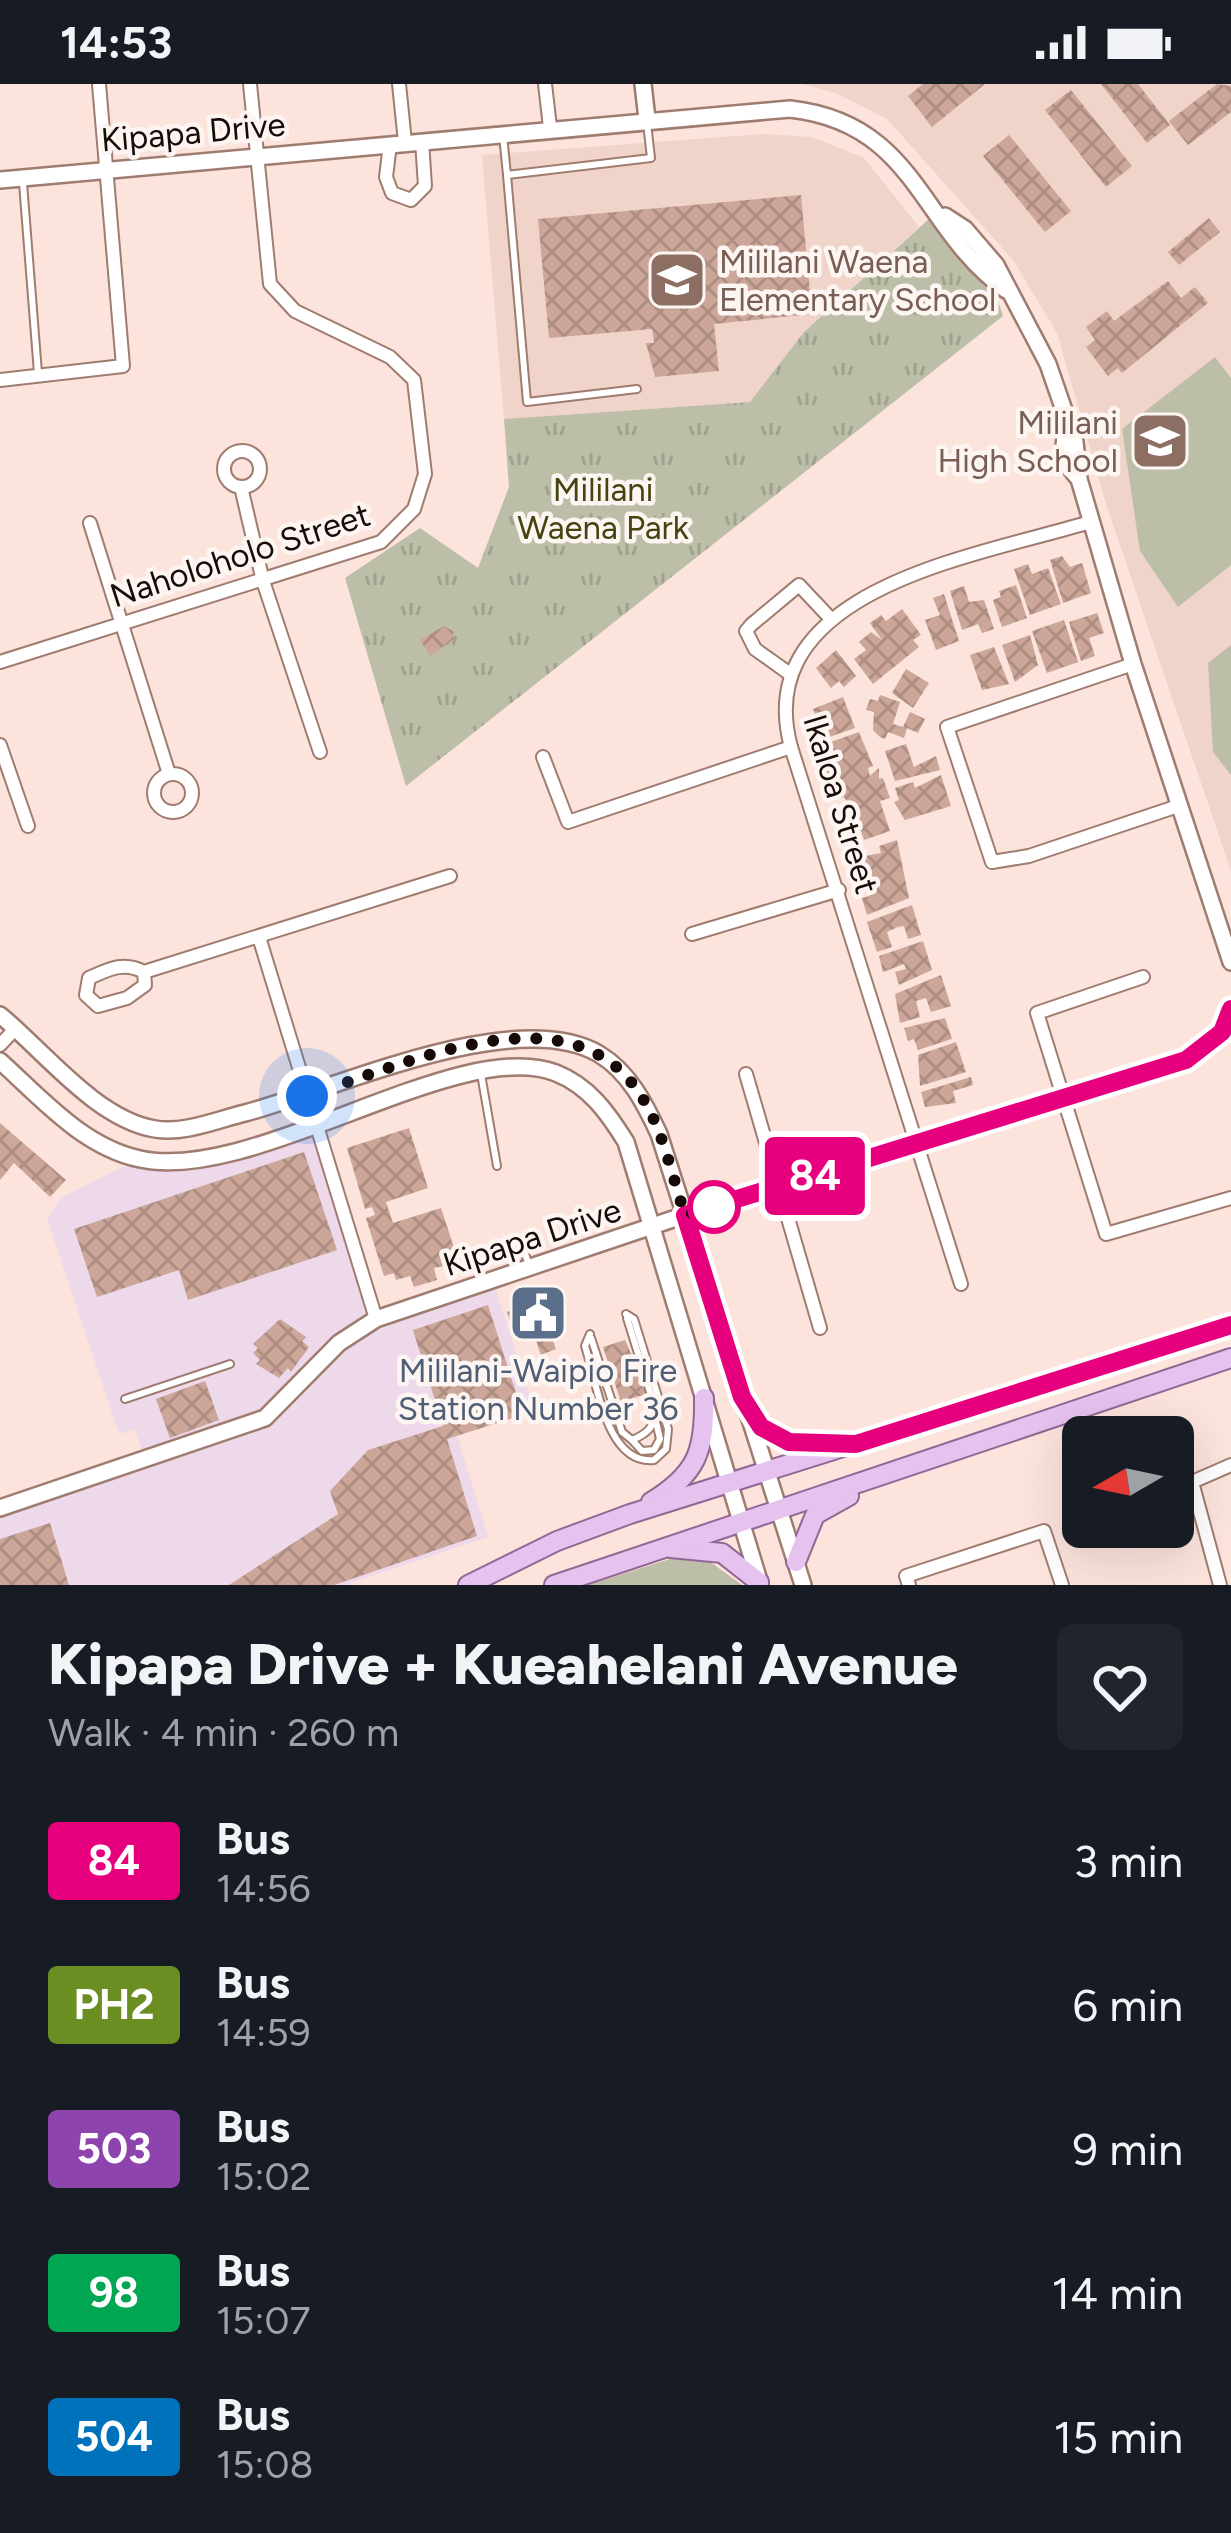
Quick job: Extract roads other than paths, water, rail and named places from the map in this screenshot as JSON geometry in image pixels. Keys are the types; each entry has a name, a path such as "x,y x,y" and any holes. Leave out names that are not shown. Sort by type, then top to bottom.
{"main road":[{"path":"468,1585 557,1541 630,1514 1231,1325"},
{"path":"554,1585 1231,1358"},
{"path":"742,1397 761,1427 774,1437 804,1444 856,1444"},
{"path":"630,1514 688,1477 699,1461 704,1398"},
{"path":"796,1562 806,1529 832,1502 915,1473 952,1451"},
{"path":"660,1548 722,1553 760,1584"}],"street":[{"path":"0,380 123,366 99,84"},
{"path":"250,84 256,157"},
{"path":"399,84 406,142"},
{"path":"545,84 550,128"},
{"path":"644,84 647,119"},
{"name":"Kipapa Drive","path":"0,180 790,109 822,113 874,140 943,215 983,274 1006,290 1027,317 1048,364 1075,442 1090,522 1133,664 1231,962"},
{"name":"Naholoholo Street","path":"0,662 381,542 414,509 424,474 418,398 404,367 295,311 270,284 256,157"},
{"path":"241,487 263,581 320,752"},
{"name":"Ikaloa Street","path":"961,1284 791,747 783,705 790,674 810,638 877,590 1090,522"},
{"path":"90,524 169,774"},
{"path":"790,674 755,649 746,632 751,625 799,585 831,619"},
{"path":"1133,664 947,727 992,862 1030,856 1178,806"},
{"path":"0,745 28,826"},
{"path":"543,757 568,822 791,747"},
{"path":"144,973 145,985 128,998 98,1006 86,995 89,978 109,969 123,965 144,973 450,876"},
{"path":"692,934 838,890"},
{"path":"259,937 376,1319"},
{"path":"1143,977 1037,1013 1106,1234 1231,1198"},
{"name":"Kipapa Drive","path":"0,1508 266,1418 339,1342 376,1319 685,1215 1186,1060 1222,1032 1231,1009"},
{"path":"0,1016 110,1108 156,1129 186,1128 307,1096 507,1036 573,1045 600,1054 639,1092 685,1215 803,1585"},
{"path":"0,1045 16,1028"},
{"path":"0,1060 75,1128 139,1159 175,1162 320,1124 480,1071 554,1072 590,1093 626,1142 760,1584"},
{"path":"746,1074 820,1328"},
{"path":"1220,1585 1192,1482 1231,1465"},
{"path":"909,1585 906,1576 1044,1531 1062,1585"}],"lane":[{"path":"507,175 651,158 647,119"},
{"path":"502,132 527,402 637,389"},
{"path":"22,177 39,376"},
{"path":"480,1071 497,1166"},
{"path":"520,1240 530,1268"},
{"path":"626,1314 634,1319 670,1440 661,1456 637,1460 620,1450 586,1346 590,1334 622,1432 642,1451 654,1450 660,1439 655,1418 626,1314"},
{"path":"124,1400 230,1364"},
{"path":"632,1441 650,1430 655,1418"}],"place":[{"name":"Mililani Waena Elementary School","path":"677,280"},
{"name":"Mililani High School","path":"1160,441"},
{"name":"Mililani-Waipio Fire Station Number 36","path":"538,1313"}],"park label":[{"name":"Mililani Waena Park","path":"603,508"}]}
